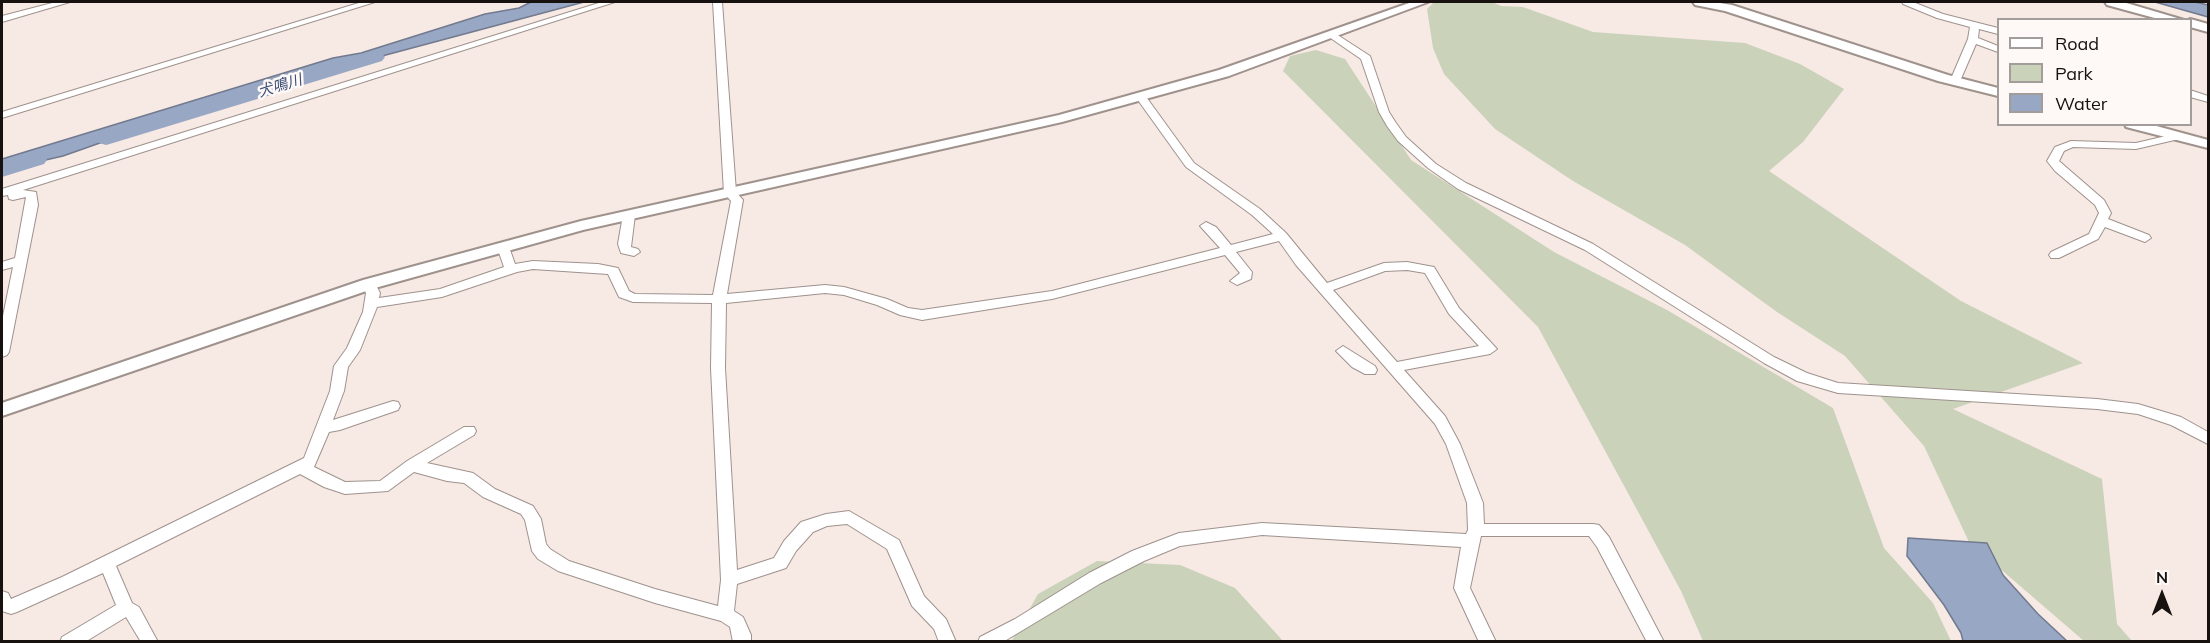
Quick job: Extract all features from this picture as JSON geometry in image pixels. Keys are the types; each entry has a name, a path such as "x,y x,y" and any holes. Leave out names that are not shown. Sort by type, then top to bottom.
{"street":[{"path":"2,19 65,2"},
{"path":"2,115 370,2"},
{"path":"2,193 610,2"},
{"path":"717,2 730,193 736,200 719,299 718,368 729,580 725,615"},
{"path":"2,410 369,284 629,215 981,137 1140,96 1224,73 1422,2"},
{"path":"1699,2 1728,8 1954,81 1997,92"},
{"path":"1906,2 1940,16 1997,31"},
{"path":"2111,2 2171,18"},
{"path":"2192,24 2208,28"},
{"path":"1954,81 1973,39 1975,25"},
{"path":"1333,35 1366,58 1384,112 1391,124 1402,139 1432,166 1462,186 1589,246 1769,360 1802,377 1838,388 2097,404 2138,409 2176,421 2208,439"},
{"path":"1973,39 1997,49"},
{"path":"2192,94 2208,99"},
{"path":"1140,96 1190,165 1256,212 1282,236 1440,420 1453,444 1475,503 1473,536 1462,588 1488,642"},
{"path":"2142,126 2208,144"},
{"path":"2055,255 2094,236 2105,213 2100,203 2059,169 2053,161 2059,149 2071,144 2136,146 2179,136"},
{"path":"2,198 27,193 32,195 2,352"},
{"path":"629,215 625,250 634,252"},
{"path":"2102,221 2145,238"},
{"path":"1206,226 1212,230 1246,272 1246,276 1237,280"},
{"path":"371,304 442,293 511,269 533,265 598,268 613,271 624,294 633,298 719,299 825,289 843,291 882,302 905,312 922,315 1043,297 1282,236"},
{"path":"503,248 511,269"},
{"path":"2,266 19,261"},
{"path":"1325,288 1384,267 1407,266 1429,270 1454,311 1490,349 1394,367"},
{"path":"2,598 11,607 106,563 310,462 337,391 341,366 353,350 370,312 373,293 369,284"},
{"path":"1343,351 1370,370"},
{"path":"323,426 335,426 393,406"},
{"path":"301,467 329,483 345,488 383,487 412,465 469,431"},
{"path":"412,465 468,477 489,493 527,510 533,519 538,546 544,554 564,566 655,596 725,615 737,622 742,642"},
{"path":"729,580 780,563 790,546 807,528 826,520 849,517 893,545 918,601 940,624 948,642"},
{"path":"986,642 1021,624 1095,578 1138,556 1179,540 1262,529 1473,536 1593,530 1603,542 1656,642"},
{"path":"106,563 126,609 134,612 150,642"},
{"path":"68,642 126,609"}],"green space":[{"path":"1434,2 1492,2 1501,6 1523,7 1593,32 1745,43 1800,64 1844,89 1803,142 1769,171 1961,301 2083,363 1953,409 2102,479 2117,624 2132,641 2084,641 1969,542 1924,446 1845,356 1777,312 1685,245 1573,181 1495,129 1444,74 1433,48 1427,9"},
{"path":"1316,50 1345,59 1411,160 1554,252 1667,310 1833,408 1884,548 1933,603 1951,641 1703,641 1681,591 1538,327 1283,71 1290,56"},
{"path":"1097,561 1180,565 1235,588 1283,641 1011,642 1038,594"}],"water":[{"path":"531,2 584,2 311,75 182,114 63,156 2,170 2,159 333,58 361,53 485,14 519,8"},
{"path":"2155,2 2195,2 2208,5 2208,17"},
{"path":"1908,538 1987,543 2003,575 2038,614 2067,641 1963,641 1961,633 1944,605 1907,556"}],"waterway":[{"name":"犬鳴川","path":"106,139 376,57"},
{"name":"犬鳴川","path":"2,171 37,160"}]}
